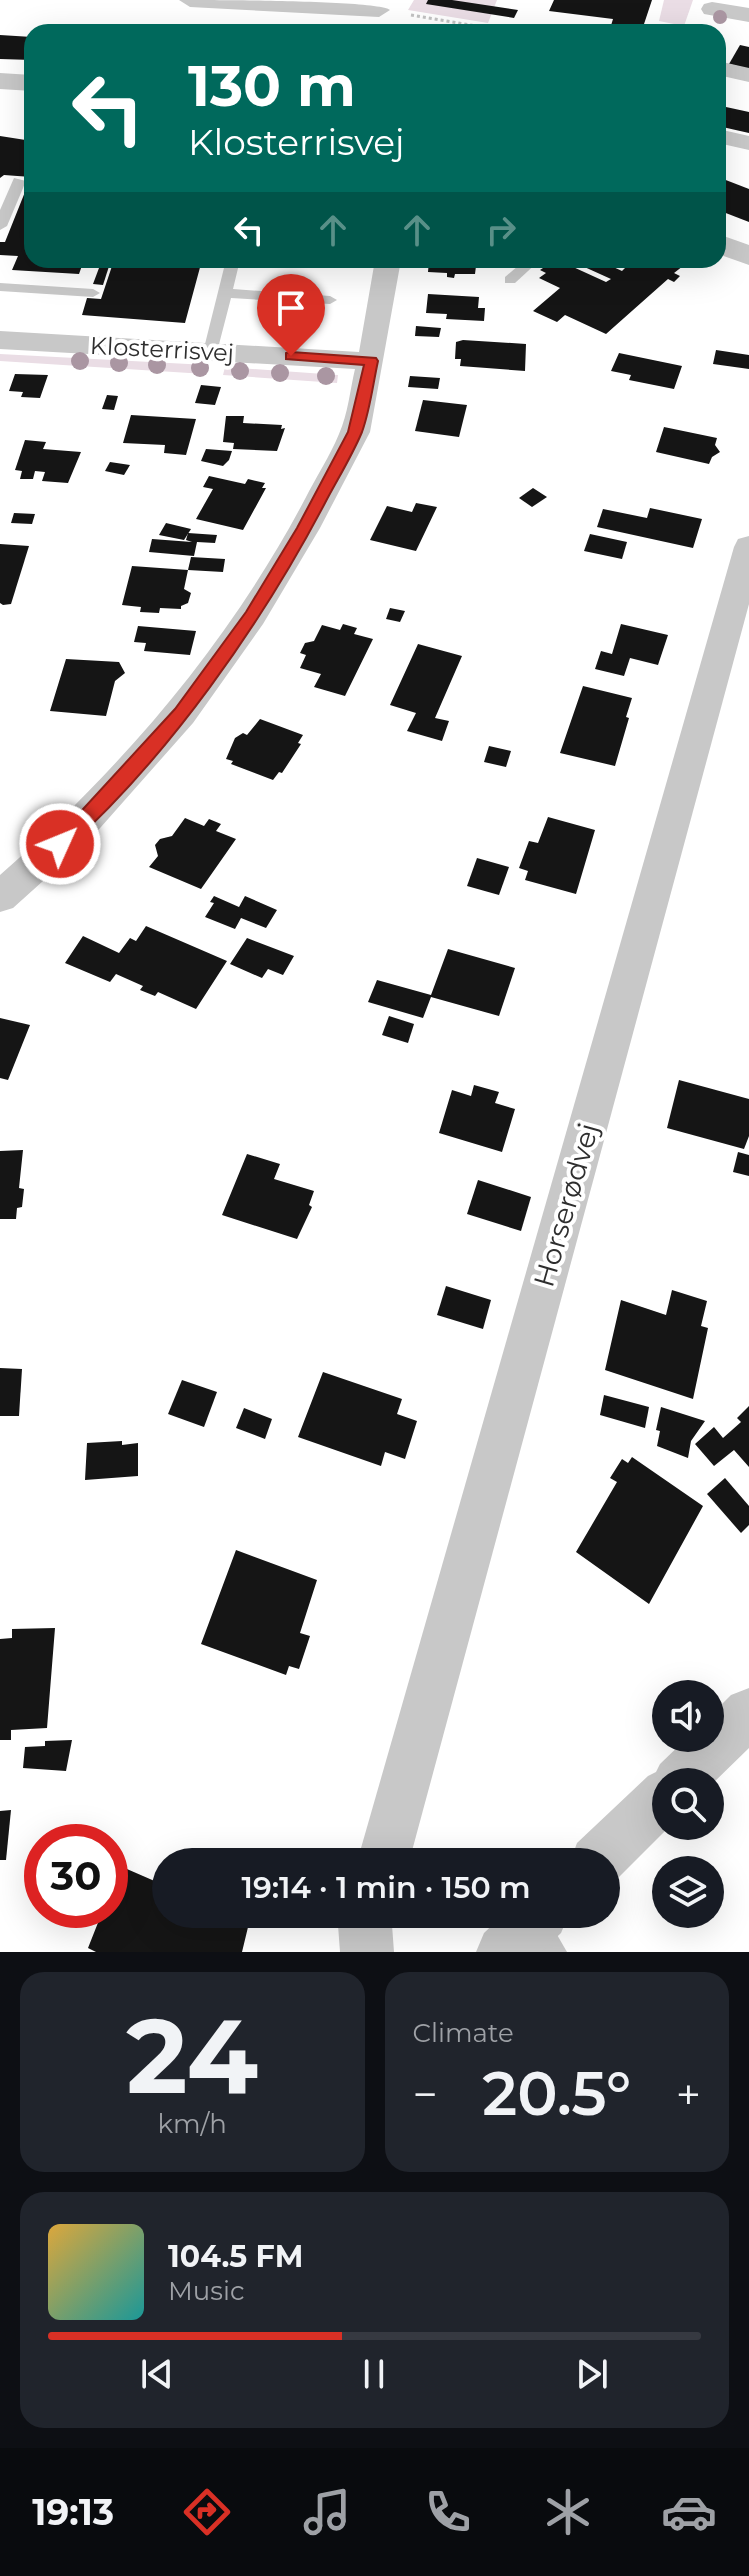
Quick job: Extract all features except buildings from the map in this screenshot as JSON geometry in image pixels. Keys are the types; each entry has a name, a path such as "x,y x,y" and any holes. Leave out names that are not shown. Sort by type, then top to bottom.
{"street":[{"path":"190,0 382,5"},
{"path":"705,24 713,4 749,15"},
{"path":"370,24 382,5"},
{"path":"726,70 749,75"},
{"path":"0,81 24,82"},
{"path":"726,138 749,143"},
{"path":"726,246 749,256"},
{"path":"0,897 80,826 171,725 252,616 305,528 355,432 387,268"},
{"name":"Klosterrisvej","path":"0,340 371,361"},
{"name":"Horserødvej","path":"387,1848 749,547"},
{"path":"692,1768 749,1713"},
{"path":"610,1848 652,1808"},
{"path":"365,1928 367,1952"}],"lane":[{"path":"0,226 19,181"},
{"path":"210,352 231,268"},
{"path":"510,280 524,268"},
{"path":"0,287 93,293"},
{"path":"224,293 330,300"}],"path":[{"path":"382,5 473,24"}],"shaded area":[{"path":"414,0 497,0 488,23 408,10"},
{"path":"664,0 693,0 685,24 659,21"},
{"path":"0,354 207,365 205,374 0,361"},
{"path":"225,367 338,375 337,383 223,375"}],"route":[{"path":"60,844 181,714 252,616 305,528 355,432 371,361 291,356"}]}
